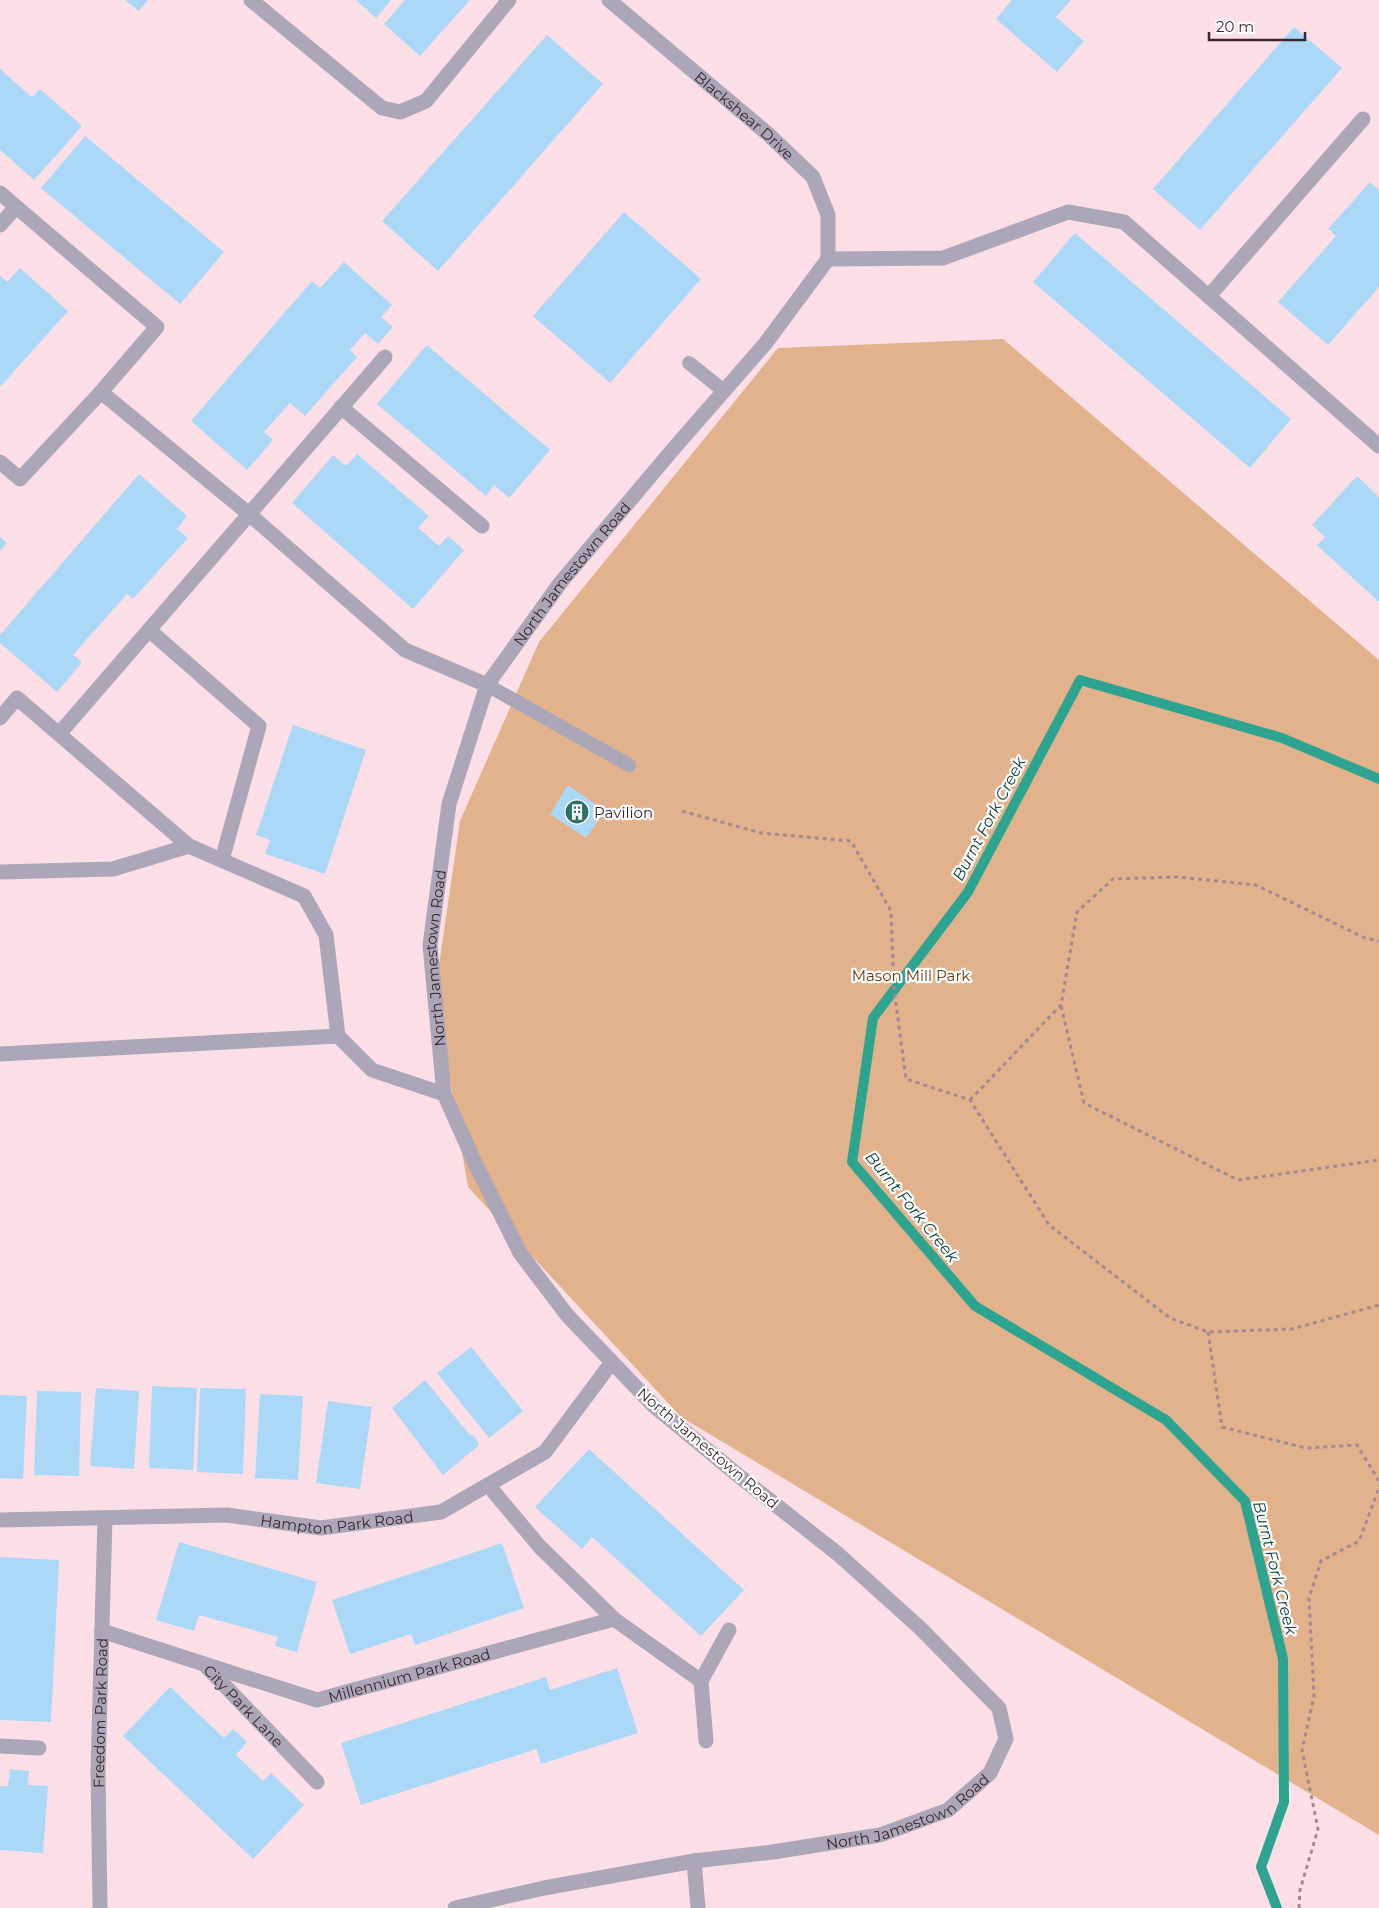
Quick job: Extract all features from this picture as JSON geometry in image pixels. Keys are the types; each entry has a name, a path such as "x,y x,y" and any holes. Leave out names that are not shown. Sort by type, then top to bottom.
{"street":[{"path":"251,0 382,108 400,112 426,100 509,0"},
{"name":"Blackshear Drive","path":"609,0 768,134 813,177 828,215 828,259"},
{"path":"1208,296 1363,119"},
{"path":"0,193 157,327 101,392 20,479 0,462"},
{"path":"0,225 16,207"},
{"path":"828,259 943,258 1068,212 1124,222 1379,446"},
{"name":"North Jamestown Road","path":"455,1908 544,1888 694,1860 773,1852 880,1835 948,1810 990,1773 1006,1739 999,1708 919,1627 838,1554 654,1406 567,1315 520,1253 475,1163 444,1094 430,945 450,804 487,685 561,582 765,344 828,259"},
{"path":"59,734 385,357"},
{"path":"101,392 249,514 405,650 487,685"},
{"path":"341,407 482,526"},
{"path":"148,630 259,726 222,860"},
{"path":"0,718 17,698 189,846 304,896 326,935 338,1036 372,1070 444,1094"},
{"path":"0,872 113,869 189,846"},
{"path":"0,1054 338,1036"},
{"name":"Hampton Park Road","path":"0,1520 227,1515 321,1528 441,1512 545,1452 612,1362"},
{"path":"488,1486 540,1547 614,1620 701,1681"},
{"name":"Freedom Park Road","path":"100,1908 98,1770 105,1518"},
{"name":"Millennium Park Road","path":"204,1664 317,1700 614,1620"},
{"path":"706,1741 701,1681 728,1630"},
{"name":"City Park Lane","path":"102,1631 204,1664 317,1782"},
{"path":"0,1746 39,1748"},
{"path":"694,1860 698,1908"}],"lane":[{"path":"689,363 724,391"},
{"path":"487,685 629,765"}],"path":[{"path":"682,811 761,833 851,841 891,911 894,989 906,1079 970,1100 1049,1225 1170,1318 1208,1332 1292,1329 1379,1305"},
{"path":"1379,940 1365,938 1256,885 1178,877 1113,879 1077,912 1061,1005 1084,1103 1238,1180 1379,1160"},
{"path":"970,1100 1061,1005"},
{"path":"1208,1332 1222,1427 1306,1448 1357,1446 1379,1481"},
{"path":"1299,1908 1300,1890 1318,1829 1302,1750 1314,1696 1309,1598 1321,1560 1359,1541 1379,1488"}],"green space":[{"name":"Mason Mill Park","path":"1003,339 1379,660 1379,1835 681,1417 468,1187 435,992 460,821 539,642 778,348"}],"building":[{"path":"125,0 148,0 139,11"},
{"path":"356,0 391,0 376,18"},
{"path":"405,0 470,0 420,56 384,24"},
{"path":"1012,0 1071,0 1056,17 1084,41 1057,72 996,19"},
{"path":"1294,27 1342,68 1200,230 1153,189"},
{"path":"547,35 603,84 438,271 382,221"},
{"path":"0,69 32,97 40,89 82,126 34,180 0,150"},
{"path":"85,136 224,252 180,304 41,188"},
{"path":"1370,182 1379,190 1379,287 1328,345 1278,302 1336,236 1328,229"},
{"path":"624,212 701,279 610,383 533,316"},
{"path":"1075,233 1291,419 1250,468 1033,282"},
{"path":"344,262 392,305 381,317 393,327 378,344 365,333 350,350 357,357 305,416 290,403 264,432 273,440 247,470 191,421 312,281 320,288"},
{"path":"20,268 68,311 0,387 0,275 7,282"},
{"path":"427,345 550,450 509,498 494,485 486,496 377,404"},
{"path":"357,454 429,516 418,528 439,546 448,536 464,550 413,609 292,503 333,455 346,466"},
{"path":"139,474 187,516 177,529 188,538 133,599 127,594 73,655 82,662 57,692 0,643 0,635"},
{"path":"1357,476 1379,497 1379,602 1317,545 1325,537 1312,525"},
{"path":"0,537 7,543 0,551"},
{"path":"293,725 366,750 325,874 265,854 270,840 256,835"},
{"name":"Pavilion","path":"568,785 605,811 586,838 550,814"},
{"path":"471,1347 523,1411 489,1438 437,1373"},
{"path":"425,1380 470,1435 473,1435 479,1445 443,1475 392,1408"},
{"path":"152,1386 197,1388 193,1470 149,1468"},
{"path":"96,1388 139,1391 134,1469 90,1466"},
{"path":"200,1388 246,1389 243,1474 197,1472"},
{"path":"37,1391 81,1392 79,1476 34,1475"},
{"path":"260,1394 303,1396 298,1480 255,1478"},
{"path":"0,1395 27,1396 23,1479 0,1478"},
{"path":"328,1401 372,1407 360,1489 316,1483"},
{"path":"589,1449 744,1590 701,1636 592,1537 582,1549 535,1507"},
{"path":"179,1542 317,1582 297,1652 275,1646 278,1637 199,1615 194,1631 156,1620"},
{"path":"502,1543 524,1608 415,1645 411,1634 350,1654 332,1600"},
{"path":"0,1557 59,1560 51,1722 0,1720"},
{"path":"617,1668 638,1733 541,1764 537,1749 361,1805 341,1743 546,1677 550,1690"},
{"path":"170,1687 224,1738 233,1729 247,1742 236,1755 263,1781 271,1773 304,1805 253,1859 123,1736"},
{"path":"10,1769 29,1771 28,1785 48,1786 43,1853 0,1850 0,1786 8,1786"}],"waterway":[{"name":"Burnt Fork Creek","path":"1277,1908 1261,1867 1284,1802 1283,1659 1245,1501 1166,1420 975,1306 852,1162 873,1018 968,892 1080,680 1282,738 1379,779"}],"place":[{"name":"Pavilion","path":"577,812"}]}
